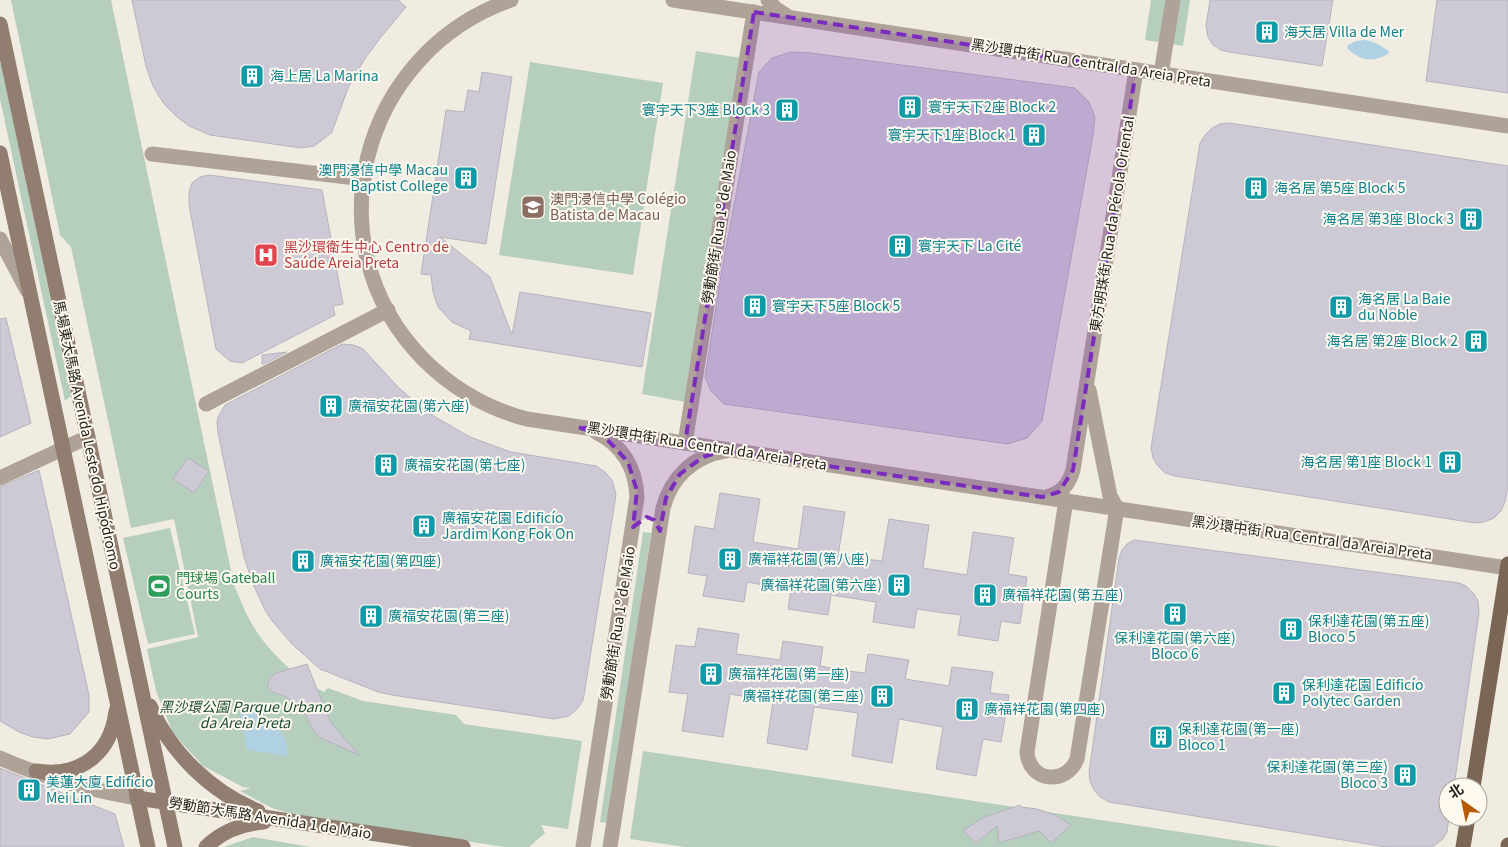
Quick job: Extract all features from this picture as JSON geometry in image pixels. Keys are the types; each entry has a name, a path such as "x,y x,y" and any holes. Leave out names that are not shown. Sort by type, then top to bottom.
{"main road":[{"name":"馬場東大馬路 Avenida Leste do Hipódromo","path":"0,24 175,847"},
{"name":"馬場東大馬路 Avenida Leste do Hipódromo","path":"0,153 148,847"},
{"path":"1475,777 1508,567"},
{"path":"137,669 148,701 159,723 173,745 195,770 221,791 250,808 298,822"},
{"path":"36,771 57,773 67,771 77,768 95,756 102,749 112,730 117,710 116,699"},
{"name":"勞動節大馬路 Avenida 1 de Maio","path":"137,798 463,847"},
{"path":"206,847 216,838 238,826 262,822 298,822"},
{"path":"1464,847 1467,827"}],"street":[{"name":"黑沙環中街 Rua Central da Areia Preta","path":"511,0 492,7 456,27 416,63 395,91 379,123 370,148 364,179 362,209 365,244 374,278 388,310 407,340 424,360 444,378 473,397 497,409 522,417 1508,567"},
{"name":"黑沙環中街 Rua Central da Areia Preta","path":"674,0 1508,126"},
{"path":"768,0 780,13 793,18"},
{"path":"1161,74 1172,0"},
{"name":"勞動節街 Rua 1º de Maio","path":"685,443 754,12"},
{"name":"東方明珠街 Rua da Pérola Oriental","path":"1042,497 1059,492 1072,475 1136,70"},
{"path":"152,154 364,179"},
{"name":"馬場東大馬路 Avenida Leste do Hipódromo","path":"0,239 31,297"},
{"path":"206,404 388,310"},
{"name":"東方明珠街 Rua da Pérola Oriental","path":"1087,379 1110,496 1117,508"},
{"name":"勞動節街 Rua 1º de Maio","path":"578,426 604,436 617,447 628,462 633,473 637,491 637,504 584,847"},
{"path":"0,478 88,437"},
{"name":"勞動節街 Rua 1º de Maio","path":"610,847 666,498 680,474 693,463 708,455 724,451 741,451"},
{"path":"1066,500 1027,752 1028,760 1032,767 1037,772 1048,777 1056,777 1068,772 1077,759 1117,508"},
{"path":"633,527 638,520 647,517 655,521 660,530"},
{"path":"0,758 60,780 104,792 137,798"}],"highlighted area":[{"path":"754,12 1136,70 1073,470 1059,492 1042,497 724,451 703,457 680,474 666,498 660,531 654,520 647,517 633,527 637,491 628,462 604,436 578,427 685,443"}],"green space":[{"name":"黑沙環公園 Parque Urbano da Areia Preta","path":"11,0 111,0 234,585 246,613 260,637 289,668 324,692 328,688 363,701 456,715 464,724 582,741 568,829 541,825 545,833 529,847 505,847 309,818 274,809 240,791 251,788 243,787 203,766 173,733 156,691 147,649 198,637 174,519 131,528 71,247 60,235"},
{"path":"1151,0 1190,0 1183,46 1145,40"},
{"path":"696,51 741,58 686,402 642,394"},
{"path":"0,59 71,396 65,401 0,99"},
{"path":"530,62 663,83 633,275 499,255"},
{"name":"門球場 Gateball Courts","path":"170,528 195,634 148,644 123,538"},
{"path":"643,532 651,533 608,823 600,822"},
{"path":"643,751 1281,847 685,847 630,839"},
{"path":"253,837 311,847 224,847"}],"water":[{"path":"1365,40 1381,46 1389,52 1388,54 1376,59 1366,59 1357,56 1347,48 1348,45 1356,41"},
{"path":"239,710 258,713 274,723 284,737 288,756 247,750"}],"building":[{"name":"海上居 La Marina","path":"132,0 398,0 406,7 364,60 348,88 332,132 314,146 301,148 210,135 189,126 176,116 164,104 153,86 146,66"},
{"name":"海天居 Villa de Mer","path":"1210,0 1333,0 1322,66 1221,50 1213,45 1208,37 1206,26"},
{"name":"海天居 Villa de Mer","path":"1437,0 1508,0 1508,93 1426,81"},
{"name":"寰宇天下 La Cité","path":"791,52 811,53 1075,88 1089,102 1095,117 1093,135 1042,421 1027,438 1008,444 724,404 711,391 705,377 722,269 759,72 772,58"},
{"name":"澳門浸信中學 Macau Baptist College","path":"482,72 512,77 486,244 440,237 490,277 512,335 520,292 651,313 642,367 469,339 471,331 452,322 438,307 433,292 431,275 421,274 446,110 464,112 468,90 479,92"},
{"name":"海名居 La Baie du Noble","path":"1230,123 1508,166 1508,486 1505,502 1501,511 1494,518 1475,523 1175,476 1165,473 1158,466 1153,458 1151,448 1200,143 1212,128 1220,124"},
{"name":"黑沙環衛生中心 Centro de Saúde Areia Preta","path":"209,175 322,190 343,304 333,306 335,315 242,363 230,361 216,349 189,205 189,192 192,183 200,177"},
{"path":"6,318 31,423 0,437 0,319"},
{"name":"廣福安花園 Edificío Jardim Kong Fok On","path":"342,344 354,345 363,349 398,387 415,402 432,415 470,437 511,452 596,466 612,480 616,495 584,695 577,709 569,716 554,719 378,692 320,669 292,644 265,610 253,584 244,557 218,433 218,417 225,405"},
{"path":"287,352 264,364 262,364 262,355"},
{"path":"188,458 209,471 194,493 173,479"},
{"path":"39,470 89,695 89,712 70,734 48,739 33,737 19,732 0,721 0,487"},
{"path":"720,493 760,499 753,542 798,549 804,506 845,512 838,556 882,561 889,519 929,525 923,568 967,575 973,532 1014,538 1008,574 1027,577 1020,624 1001,621 998,641 958,635 961,615 917,609 914,628 873,622 876,602 831,595 828,615 788,609 791,589 747,582 744,602 703,596 707,576 688,573 695,526 714,529"},
{"name":"保利達花園 Edificío Polytec Garden","path":"1134,540 1459,583 1466,586 1478,601 1479,613 1455,777 1438,777 1438,827 1448,827 1443,839 1432,847 1386,847 1109,802 1100,797 1094,790 1089,773 1119,558 1127,544"},
{"path":"698,628 739,634 736,654 780,660 783,641 823,647 820,666 847,671 865,673 868,654 909,660 905,679 949,686 952,667 993,672 990,693 1009,695 1001,742 983,739 976,776 936,769 943,727 899,719 892,763 852,756 858,713 814,707 807,750 767,743 773,701 730,694 723,737 682,731 688,694 669,692 676,645 695,647"},
{"path":"307,664 333,725 359,755 319,737 305,714 294,703 267,687 270,678 276,673"},
{"name":"美蓮大廈 Edifício Mei Lin","path":"0,768 115,814 124,847 0,847"},
{"path":"1020,805 1021,807 1037,809 1055,815 1071,825 1051,843 1039,831 999,843 997,826 976,843 963,831 982,818"}],"place":[{"name":"海天居 Villa de Mer","path":"1267,32"},
{"name":"海上居 La Marina","path":"252,76"},
{"name":"寰宇天下2座 Block 2","path":"910,107"},
{"name":"寰宇天下3座 Block 3","path":"787,110"},
{"name":"寰宇天下1座 Block 1","path":"1034,135"},
{"name":"澳門浸信中學 Macau Baptist College","path":"466,178"},
{"name":"海名居 第5座 Block 5","path":"1256,188"},
{"name":"澳門浸信中學 Colégio Batista de Macau","path":"533,207"},
{"name":"海名居 第3座 Block 3","path":"1471,219"},
{"name":"寰宇天下 La Cité","path":"900,246"},
{"name":"黑沙環衛生中心 Centro de Saúde Areia Preta","path":"266,255"},
{"name":"寰宇天下5座 Block 5","path":"755,306"},
{"name":"海名居 La Baie du Noble","path":"1341,307"},
{"name":"海名居 第2座 Block 2","path":"1476,341"},
{"name":"廣福安花園(第六座)","path":"331,406"},
{"name":"海名居 第1座 Block 1","path":"1450,462"},
{"name":"廣福安花園(第七座)","path":"386,465"},
{"name":"廣福安花園 Edificío Jardim Kong Fok On","path":"424,526"},
{"name":"廣福祥花園(第八座)","path":"730,559"},
{"name":"廣福安花園(第四座)","path":"303,561"},
{"name":"廣福祥花園(第六座)","path":"899,585"},
{"name":"門球場 Gateball Courts","path":"159,586"},
{"name":"廣福祥花園(第五座)","path":"985,595"},
{"name":"保利達花園(第六座) Bloco 6","path":"1175,614"},
{"name":"廣福安花園(第三座)","path":"371,616"},
{"name":"保利達花園(第五座) Bloco 5","path":"1291,629"},
{"name":"廣福祥花園(第一座)","path":"711,674"},
{"name":"保利達花園 Edificío Polytec Garden","path":"1284,693"},
{"name":"廣福祥花園(第三座)","path":"882,696"},
{"name":"廣福祥花園(第四座)","path":"967,709"},
{"name":"保利達花園(第一座) Bloco 1","path":"1161,737"},
{"name":"保利達花園(第三座) Bloco 3","path":"1405,775"},
{"name":"美蓮大廈 Edifício Mei Lin","path":"29,790"}]}
